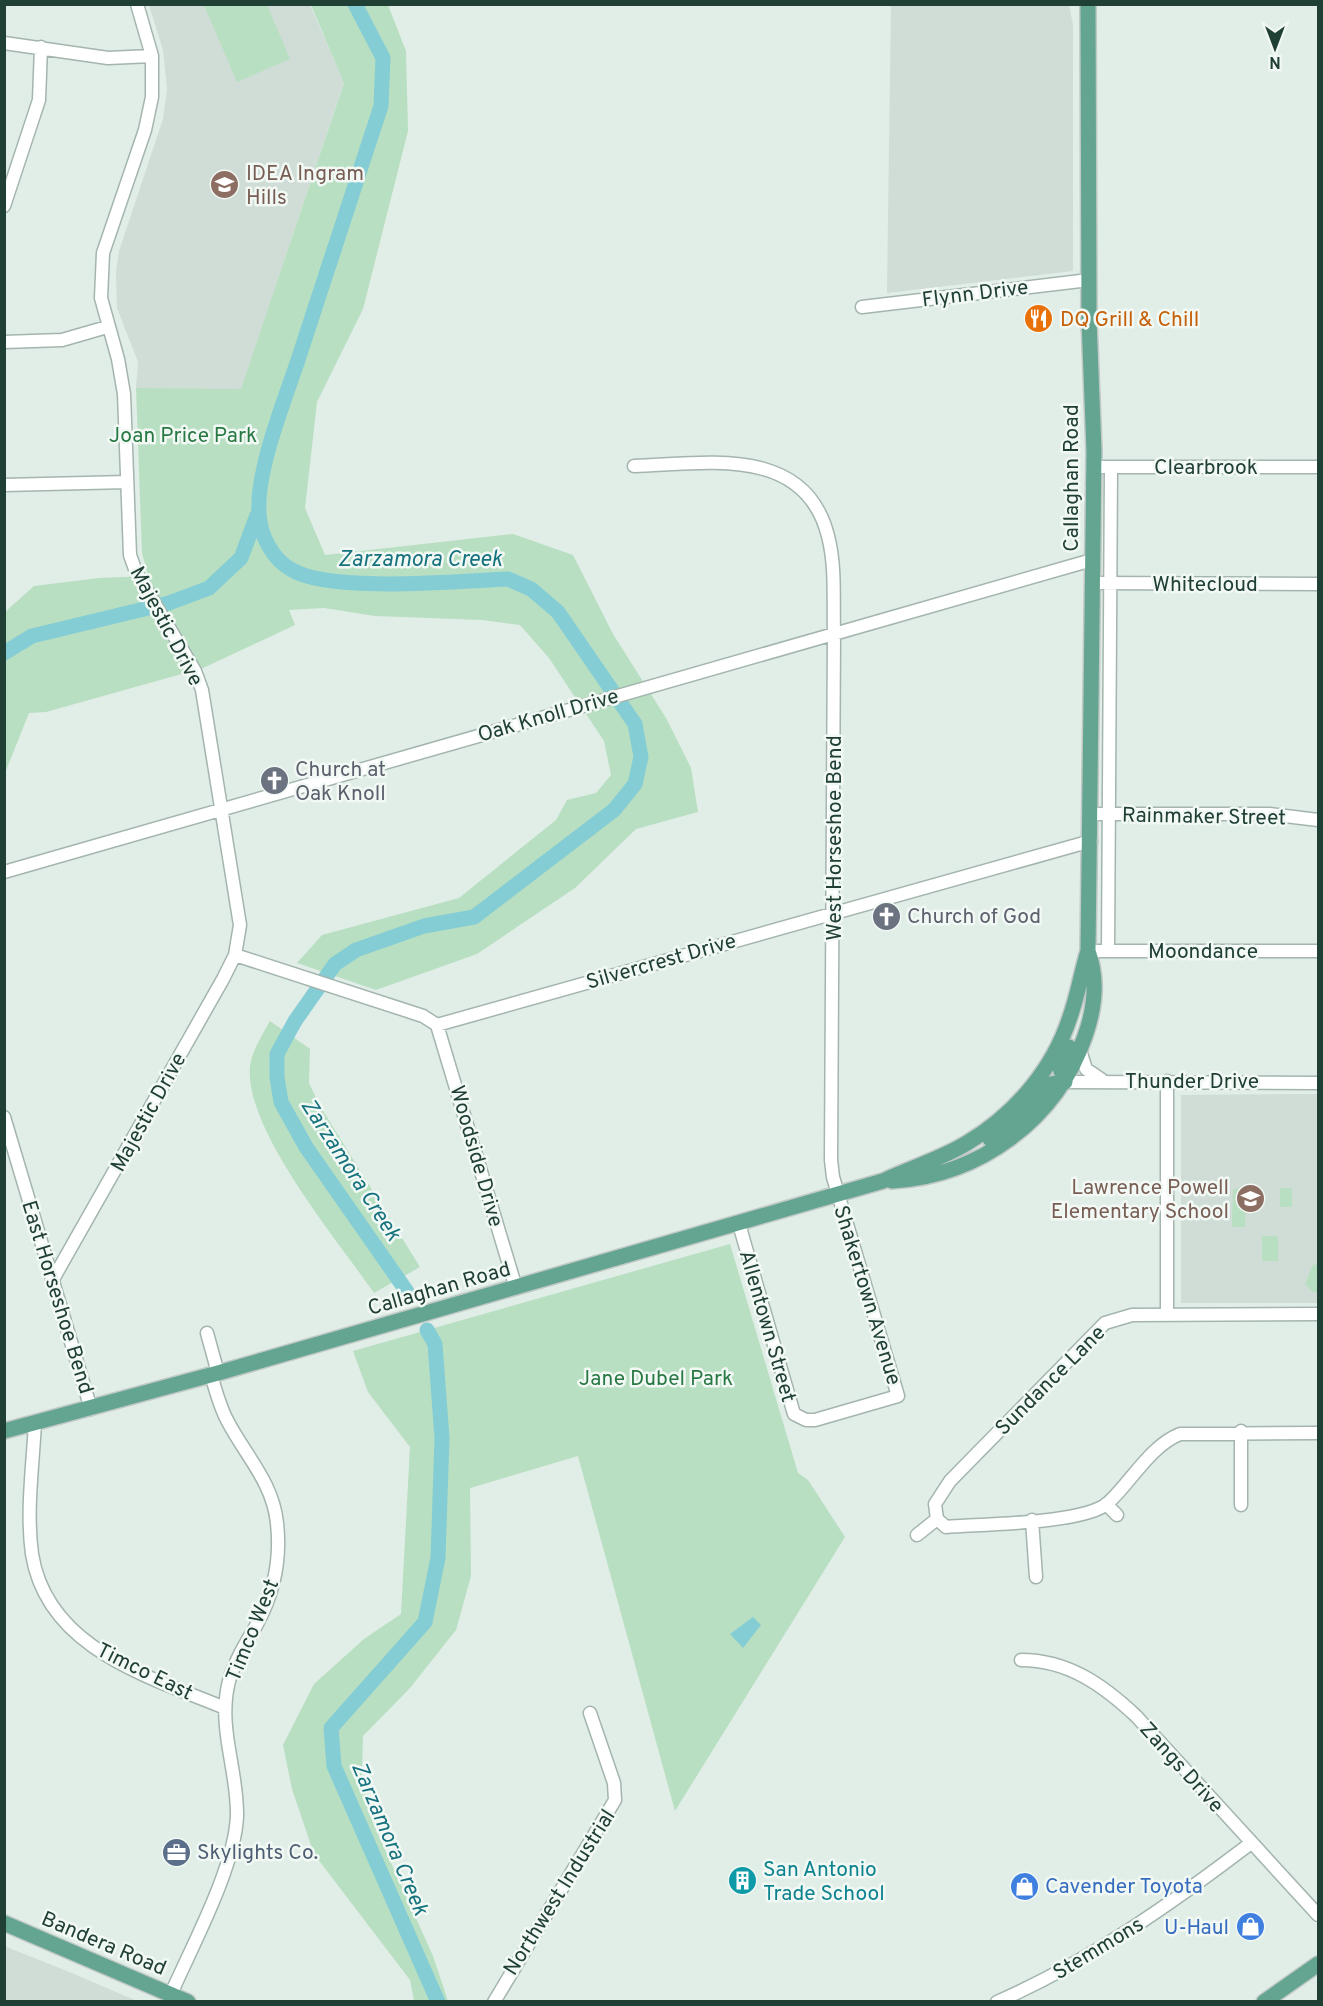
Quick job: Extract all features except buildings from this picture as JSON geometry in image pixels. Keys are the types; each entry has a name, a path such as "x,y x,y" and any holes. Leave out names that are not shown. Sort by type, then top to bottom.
{"main road":[{"name":"Callaghan Road","path":"4,1431 92,1409 883,1181 966,1144 989,1129 1032,1087 1046,1068 1062,1039 1071,1017 1087,955 1091,841 1093,466 1089,280 1088,4"},
{"name":"Callaghan Road","path":"883,1181 922,1177 961,1165 992,1151 1028,1125 1065,1082 1088,1028 1095,970 1087,955"},
{"path":"908,1170 938,1163 988,1140 1015,1122 1051,1084 1065,1082 1060,1068 1083,1003 1088,971 1087,955"},
{"name":"Bandera Road","path":"4,1923 188,2001"},
{"path":"1264,2001 1318,1964"}],"street":[{"name":"Majestic Drive","path":"52,1281 235,955 240,925 202,690 195,671 143,584 130,555 122,376 101,298 103,253 149,113 152,56 137,4"},
{"path":"4,43 108,58 152,56"},
{"path":"4,206 39,100 41,47"},
{"name":"Flynn Drive","path":"862,307 1089,280"},
{"path":"4,342 62,340 107,327"},
{"name":"West Horseshoe Bend","path":"633,466 750,464 768,468 800,489 815,507 828,535 834,632 831,1160 838,1195"},
{"name":"Clearbrook","path":"1093,466 1318,467"},
{"name":"Callaghan Road","path":"1108,951 1111,467"},
{"path":"4,485 127,482"},
{"name":"Oak Knoll Drive","path":"4,872 834,632 1092,560"},
{"name":"Whitecloud","path":"1092,583 1318,584"},
{"name":"Rainmaker Street","path":"1090,814 1269,814 1318,820"},
{"name":"Silvercrest Drive","path":"438,1025 1091,841"},
{"name":"Moondance","path":"1087,955 1108,951 1318,951"},
{"path":"235,955 423,1016 438,1025"},
{"name":"Woodside Drive","path":"438,1025 516,1288"},
{"path":"1080,1050 1082,1063 1086,1069 1103,1081"},
{"path":"1167,1081 1167,1314"},
{"name":"Thunder Drive","path":"1065,1082 1318,1083"},
{"name":"East Horseshoe Bend","path":"4,1117 92,1409"},
{"name":"Shakertown Avenue","path":"806,1420 898,1396 838,1195"},
{"name":"Allentown Street","path":"739,1224 790,1407 794,1414 806,1420"},
{"name":"Sundance Lane","path":"937,1519 935,1504 950,1481 1098,1330 1119,1317 1167,1314 1318,1314"},
{"name":"Timco West","path":"171,1994 234,1843 237,1801 227,1748 225,1708 234,1666 273,1589 278,1540 277,1521 268,1489 223,1413 207,1333"},
{"name":"Timco East","path":"35,1422 30,1522 32,1552 39,1580 53,1606 78,1635 104,1655 225,1708"},
{"path":"1241,1431 1241,1505"},
{"path":"917,1535 937,1519 946,1527 1078,1516 1106,1504 1172,1437 1190,1432 1318,1433"},
{"path":"1106,1504 1117,1515"},
{"path":"1032,1520 1036,1577"},
{"name":"Zangs Drive","path":"1021,1660 1036,1660 1069,1669 1111,1693 1138,1718 1318,1915"},
{"name":"Northwest Industrial","path":"494,2001 615,1800 614,1782 591,1713"},
{"name":"Stemmons","path":"998,2001 1108,1944 1185,1893 1251,1843"}],"shaded area":[{"name":"IDEA Ingram Hills","path":"149,5 310,5 344,82 241,390 136,388 138,362 117,308 116,272 119,251 163,119 167,89 163,50"},
{"path":"891,5 1069,5 1073,25 1073,271 887,293"},
{"name":"Lawrence Powell Elementary School","path":"1318,1094 1318,1303 1181,1303 1181,1095"},
{"path":"4,1946 67,1971 137,2001 5,2001"}],"green space":[{"path":"204,5 267,5 290,59 237,82"},
{"name":"Joan Price Park","path":"311,5 388,5 406,51 408,131 363,309 317,402 305,508 325,555 513,534 573,555 613,634 666,718 691,768 698,812 636,829 575,888 477,954 376,990 297,963 322,935 459,898 556,820 567,800 596,793 611,775 604,741 549,658 520,625 482,620 375,616 324,608 289,610 295,625 203,668 46,712 29,713 5,773 5,612 34,586 99,578 148,576 142,553 136,388 241,389 344,83"},
{"path":"270,1021 310,1049 309,1083 320,1106 420,1267 374,1293 296,1184 262,1121 252,1092 250,1067 255,1049"},
{"path":"1280,1188 1292,1188 1292,1207 1280,1207"},
{"path":"1233,1189 1246,1189 1245,1227 1232,1227"},
{"path":"1262,1236 1278,1236 1278,1261 1262,1261"},
{"name":"Jane Dubel Park","path":"730,1244 798,1473 808,1480 845,1537 675,1811 578,1456 470,1488 471,1576 456,1630 410,1688 363,1736 362,1776 374,1825 433,1956 448,2001 414,2001 410,1980 314,1854 292,1789 283,1745 314,1684 364,1639 401,1614 410,1447 368,1392 353,1351"},
{"path":"1318,1264 1318,1292 1313,1292 1305,1284 1313,1265"}],"water":[{"path":"753,1617 761,1625 743,1648 730,1634"}],"waterway":[{"name":"Zarzamora Creek","path":"355,4 383,58 381,106 266,457 259,496 259,513 268,546 285,565 310,577 335,581 396,584 508,579 531,589 558,612 635,724 641,757 635,784 614,810 474,917 424,926 356,950 335,964 295,1021 277,1054 277,1077 281,1102 306,1147 410,1296"},
{"path":"4,653 32,636 169,603 209,588 241,558 257,515"},
{"name":"Zarzamora Creek","path":"427,1330 435,1344 442,1438 438,1558 425,1622 331,1728 334,1766 438,2002"}],"place":[{"name":"IDEA Ingram Hills","path":"225,185"},
{"name":"DQ Grill & Chill","path":"1039,319"},
{"name":"Church at Oak Knoll","path":"274,781"},
{"name":"Church of God","path":"886,916"},
{"name":"Lawrence Powell Elementary School","path":"1250,1199"},
{"name":"Skylights Co.","path":"176,1852"},
{"name":"San Antonio Trade School","path":"742,1881"},
{"name":"Cavender Toyota","path":"1024,1886"},
{"name":"U-Haul","path":"1250,1927"}]}
